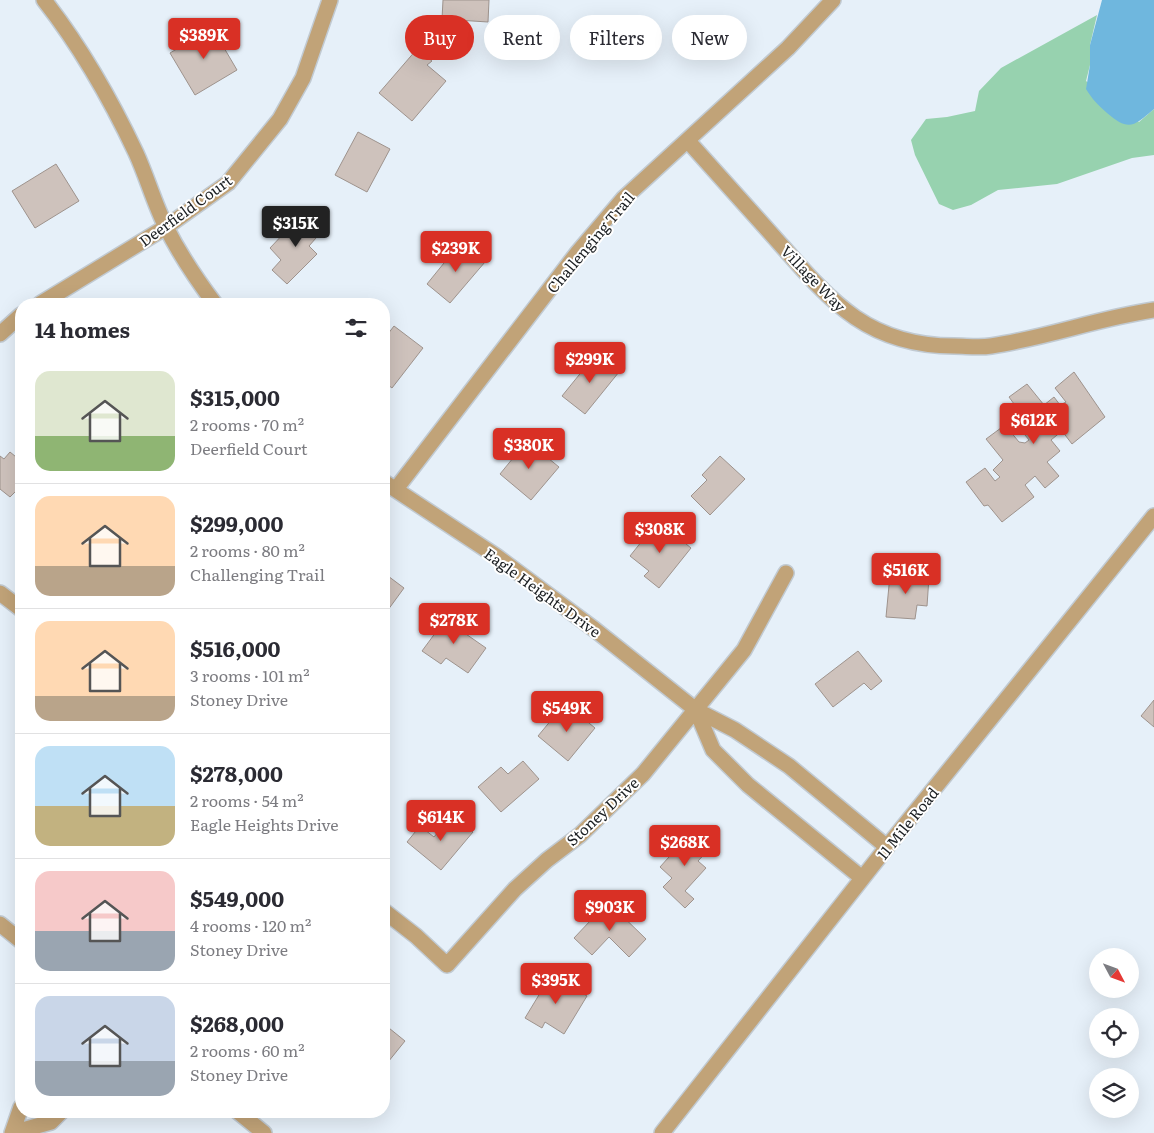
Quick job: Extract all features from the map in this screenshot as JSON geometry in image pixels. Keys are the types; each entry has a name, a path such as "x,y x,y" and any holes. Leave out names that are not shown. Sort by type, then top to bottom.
{"street":[{"path":"44,0 62,23 106,94 136,153 166,227 210,298"},
{"name":"Deerfield Court","path":"50,298 166,227 228,183 280,119 303,78 330,0"},
{"name":"Challenging Trail","path":"390,485 623,199 788,48 833,0"},
{"name":"Village Way","path":"688,141 820,290 851,316 891,338 933,346 990,346 1154,310"},
{"path":"0,334 15,320"},
{"name":"Eagle Heights Drive","path":"390,485 548,595 696,710 735,730 769,751 887,847"},
{"name":"11 Mile Road","path":"662,1133 862,878 1154,516"},
{"name":"Stoney Drive","path":"390,916 448,965 515,888 580,835 643,774 744,650 786,572"},
{"path":"0,593 15,604"},
{"name":"Eagle Heights Drive","path":"696,710 713,750 748,785 862,878"},
{"path":"0,924 15,936"},
{"path":"12,1133 17,1118"},
{"path":"12,1133 51,1122 55,1118"},
{"path":"246,1118 264,1133"}],"green space":[{"path":"1097,15 1090,45 1090,65 1086,81 1139,122 1154,109 1154,155 1132,158 1057,184 998,190 971,205 953,210 939,204 915,155 911,140 926,119 975,111 979,91 1001,68"}],"water":[{"path":"1102,0 1154,0 1154,109 1136,123 1126,125 1115,119 1098,105 1086,89 1090,65 1090,45"}],"building":[{"path":"443,0 489,0 488,15 484,15 484,22 474,21 474,15 442,15"},
{"path":"217,25 225,39 220,41 237,70 195,95 170,53"},
{"path":"408,60 431,60 432,61 427,65 446,81 412,121 379,93"},
{"path":"358,132 390,149 367,192 335,175"},
{"path":"56,164 79,201 35,228 12,191"},
{"path":"304,212 323,230 309,246 317,254 287,284 272,270 281,260 270,248"},
{"path":"461,242 485,262 450,303 427,284"},
{"path":"394,326 423,348 392,388 390,386 390,331"},
{"path":"596,354 619,372 585,414 562,396"},
{"path":"1074,372 1105,417 1072,444 1062,431 1051,440 1060,451 1047,462 1059,476 1045,488 1035,476 1025,485 1034,497 1002,522 988,505 984,506 966,482 985,468 995,481 1000,477 993,470 1003,460 986,439 1005,425 1019,442 1025,443 1029,440 1017,425 1021,421 1022,415 1009,397 1027,384 1044,405 1054,397 1060,405 1066,402 1055,388"},
{"path":"527,441 559,467 531,500 500,474"},
{"path":"10,452 15,456 15,492 10,497 0,489 0,456 4,459"},
{"path":"720,456 745,479 710,515 691,496 707,480 702,475"},
{"path":"658,521 691,548 659,588 644,576 649,571 630,556"},
{"path":"890,575 929,577 927,606 917,605 915,619 886,617"},
{"path":"390,578 404,588 390,607"},
{"path":"450,613 467,626 463,632 486,648 468,673 446,658 441,664 422,651"},
{"path":"858,651 882,681 871,690 864,683 833,707 815,684"},
{"path":"1154,700 1154,727 1141,716"},
{"path":"571,708 595,728 568,761 538,736 557,713 562,718"},
{"path":"523,761 539,779 501,812 478,787 501,767 508,774"},
{"path":"452,815 473,832 441,870 407,842 420,826 434,837"},
{"path":"694,829 712,846 698,861 706,868 685,891 694,899 685,908 663,887 672,878 660,867"},
{"path":"608,902 646,939 629,957 609,937 592,955 574,938"},
{"path":"551,975 587,996 564,1034 545,1022 542,1028 525,1018"},
{"path":"390,1029 405,1041 390,1060"}]}
